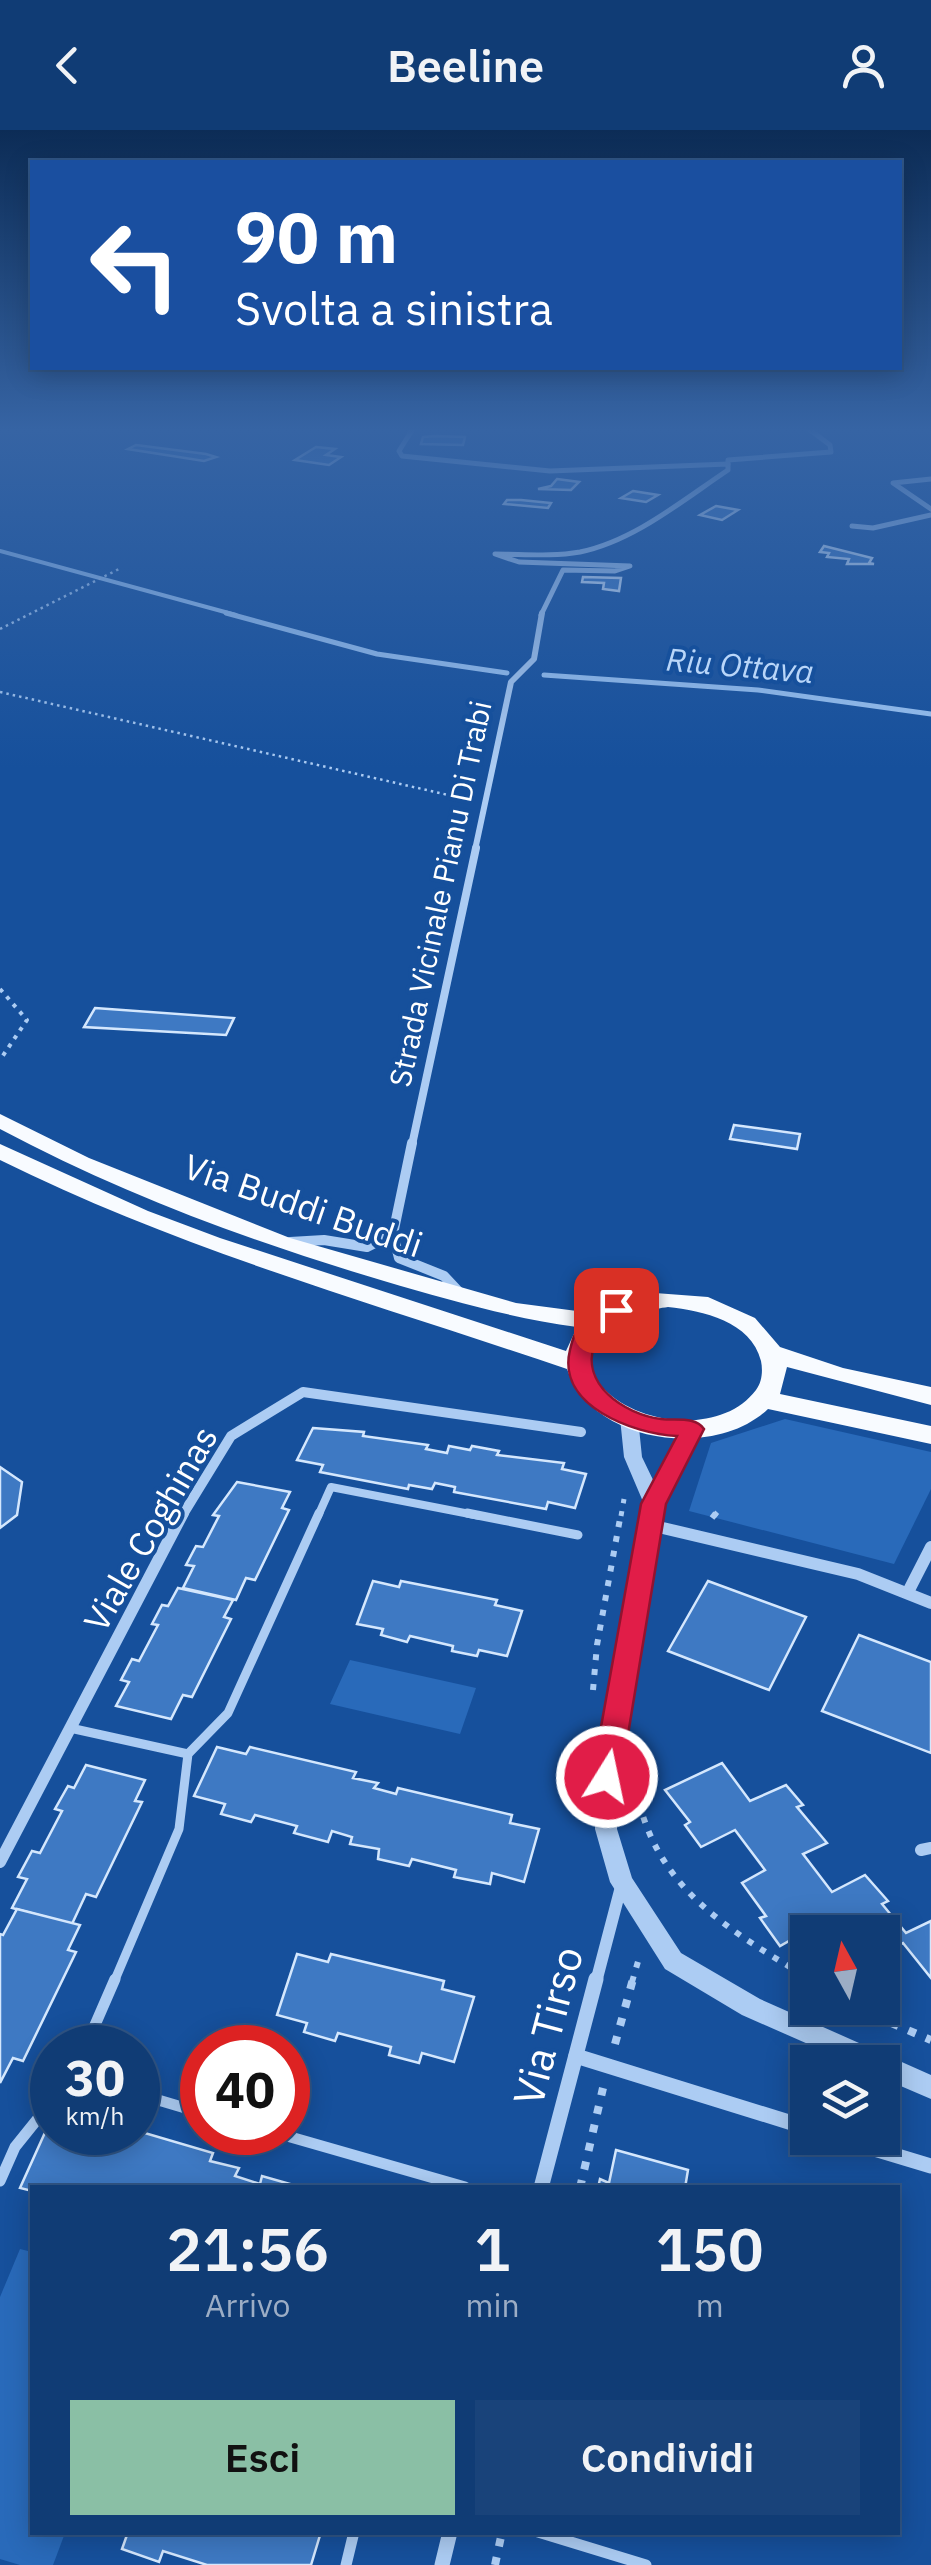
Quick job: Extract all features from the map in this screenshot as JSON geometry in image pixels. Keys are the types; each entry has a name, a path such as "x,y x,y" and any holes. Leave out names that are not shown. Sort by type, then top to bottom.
{"main road":[{"name":"Via Buddi Buddi","path":"0,1120 81,1163 282,1243 515,1311 596,1322"},
{"name":"Via Buddi Buddi","path":"0,1150 64,1184 258,1259 578,1364"},
{"path":"641,1302 696,1302 744,1321 761,1336 772,1353 772,1384 764,1399 734,1419 692,1429 660,1427 629,1418 595,1396 578,1364 579,1349 596,1322 641,1302"},
{"path":"772,1353 839,1375 931,1396"},
{"path":"764,1399 931,1435"}],"street":[{"name":"Strada Vicinale Pianu Di Trabi","path":"393,1234 512,682 528,671 539,648 537,628 563,570 615,571 630,566 519,561 500,559 495,554 543,556 588,549 605,541"},
{"path":"282,1243 325,1240 360,1249 381,1245 393,1234 399,1258 444,1276 464,1296"},
{"name":"Viale Coghinas","path":"0,1862 186,1508 231,1436 303,1392 581,1432"},
{"path":"629,1418 633,1457 652,1515 694,1534 858,1574 931,1603"},
{"path":"692,1429 652,1515 607,1777 606,1829 622,1882 673,1961 750,2007 836,2045"},
{"path":"908,1592 931,1547"},
{"name":"Via Tirso","path":"542,2185 622,1882"},
{"path":"576,2056 790,2123"},
{"path":"900,2073 931,2087"},
{"path":"894,2155 931,2166"},
{"path":"442,2565 449,2535"}],"lane":[{"path":"95,2025 178,1829 188,1754 228,1713 331,1487 578,1534"},
{"path":"70,1728 188,1754"},
{"path":"0,2181 15,2148 30,2129"},
{"path":"310,2142 461,2185"},
{"path":"346,2565 353,2535"},
{"path":"548,2535 646,2565"}],"path":[{"path":"0,629 121,568"},
{"path":"0,692 373,779 486,800"},
{"path":"0,989 27,1020 0,1060"},
{"path":"592,1699 596,1645 633,1457"},
{"path":"694,1534 721,1508"},
{"path":"635,1778 638,1810 666,1865 718,1922 790,1967"},
{"path":"581,2185 642,1946 649,1956"},
{"path":"896,2025 931,2040"},
{"path":"494,2565 501,2535"}],"shaded area":[{"path":"785,1419 931,1452 931,1489 894,1564 689,1511 711,1443"},
{"path":"350,1660 476,1688 460,1734 330,1704"},
{"path":"20,2249 30,2252 30,2535 64,2535 53,2565 20,2565 0,2559 0,2297"}],"building":[{"path":"824,546 872,558 869,563 874,564 847,564 849,559 827,557 829,553 820,552"},
{"path":"583,577 621,578 619,591 603,589 604,583 582,582"},
{"path":"95,1008 234,1018 226,1035 84,1027"},
{"path":"734,1125 800,1134 797,1149 730,1139"},
{"path":"313,1428 364,1432 363,1436 428,1445 426,1449 447,1453 449,1446 470,1450 472,1446 499,1451 497,1455 564,1463 562,1469 586,1474 575,1508 548,1502 546,1509 454,1492 455,1487 435,1483 432,1489 409,1485 408,1489 320,1472 323,1465 297,1460"},
{"path":"0,1467 22,1482 17,1515 0,1528"},
{"path":"237,1482 290,1492 282,1508 289,1510 255,1580 246,1578 236,1600 183,1588 194,1566 186,1565 196,1546 203,1547 219,1516 213,1515"},
{"path":"373,1581 399,1587 401,1581 497,1600 495,1605 522,1611 507,1656 479,1650 477,1656 452,1651 453,1646 410,1636 407,1642 381,1635 383,1629 357,1624"},
{"path":"708,1581 806,1617 769,1690 668,1651"},
{"path":"178,1588 233,1600 224,1617 231,1619 192,1697 183,1695 171,1719 116,1706 129,1682 121,1680 132,1659 139,1661 158,1625 152,1624 162,1605 168,1606"},
{"path":"859,1635 931,1662 931,1753 822,1711"},
{"path":"217,1747 246,1754 250,1747 356,1772 353,1778 378,1783 374,1788 396,1794 398,1788 512,1815 510,1823 539,1829 524,1882 492,1873 490,1884 454,1877 456,1870 412,1859 409,1866 378,1859 379,1849 350,1844 352,1837 332,1831 328,1842 294,1833 297,1826 255,1815 251,1822 221,1814 225,1804 194,1796"},
{"path":"722,1763 750,1801 786,1785 803,1805 797,1807 827,1843 803,1854 832,1892 865,1875 888,1901 882,1904 891,1915 790,1915 790,1940 780,1946 760,1918 766,1916 742,1883 765,1870 735,1830 701,1847 685,1825 690,1822 665,1790"},
{"path":"86,1765 145,1780 135,1801 142,1802 96,1897 86,1894 72,1924 12,1908 27,1879 18,1877 32,1851 40,1853 62,1811 55,1809 68,1786 74,1788"},
{"path":"17,1909 80,1925 68,1950 76,1952 41,2025 30,2025 30,2047 23,2061 13,2058 0,2083 0,1934 3,1935"},
{"path":"931,1921 931,1978 903,1943 900,1944 900,1926 906,1933"},
{"path":"297,1954 328,1962 331,1954 444,1981 442,1989 474,1997 454,2062 422,2053 419,2063 389,2055 391,2047 338,2033 335,2041 310,2034 307,2023 277,2015"},
{"path":"160,2137 180,2143 180,2155 212,2155 210,2161 239,2168 235,2176 260,2184 262,2176 294,2185 30,2185 30,2190 20,2188 35,2155 160,2155"},
{"path":"616,2150 688,2170 686,2185 599,2185 600,2179 609,2183"},
{"path":"127,2535 320,2535 311,2565 207,2565 163,2551 159,2562 122,2549"}],"waterway":[{"name":"Riu Ottava","path":"0,551 236,615"},
{"name":"Riu Ottava","path":"226,613 377,654 507,673"},
{"name":"Riu Ottava","path":"544,675 758,690 931,714"}],"route":[{"path":"607,1777 654,1504 692,1429 660,1427 629,1418 612,1410 584,1381 578,1364 585,1335 596,1322 616,1310"}]}
